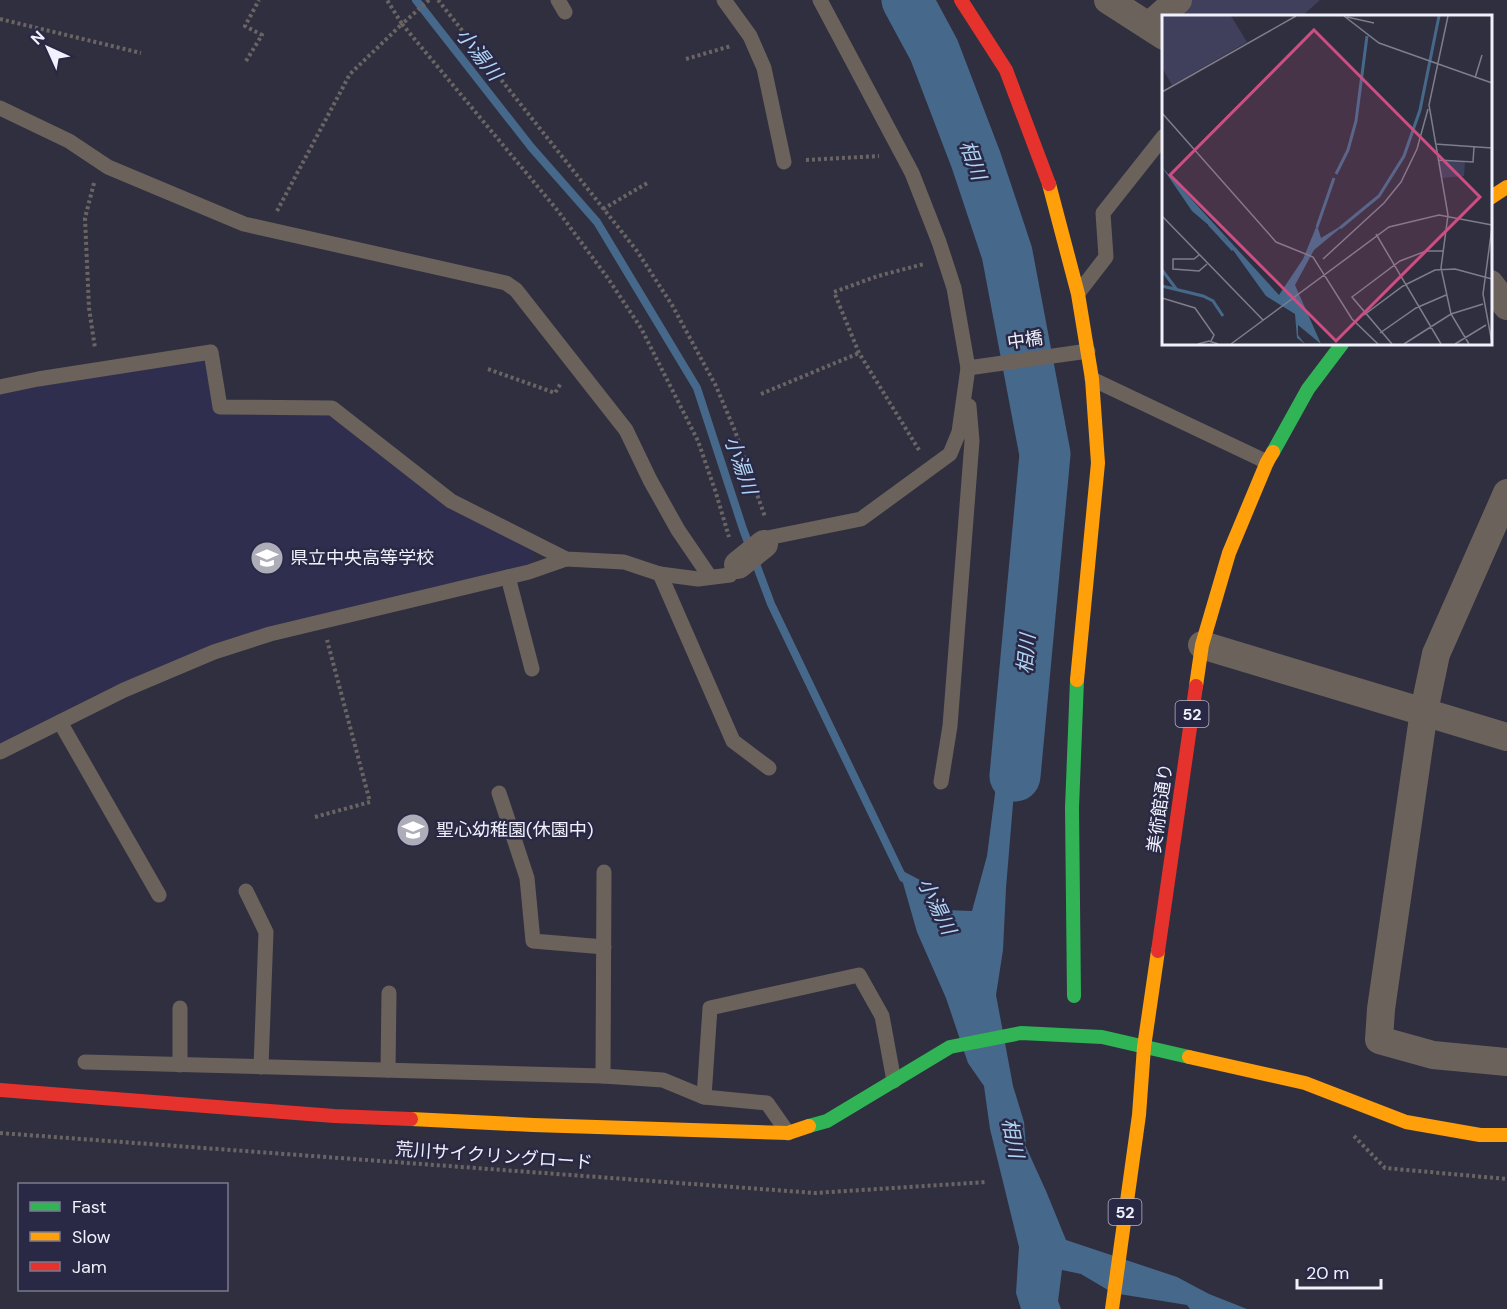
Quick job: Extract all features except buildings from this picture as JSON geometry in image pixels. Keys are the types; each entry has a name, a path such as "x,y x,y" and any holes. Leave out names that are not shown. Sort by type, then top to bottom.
{"main road":[{"path":"961,0 1006,70 1052,192 1078,294 1092,379 1098,463 1078,667 1072,808 1074,996"},
{"path":"1492,197 1507,187"},
{"name":"美術館通り","path":"1112,1309 1139,1115 1144,1047 1202,645 1230,553 1267,462 1308,389 1341,345"},
{"path":"0,1090 334,1116 788,1132 827,1121 950,1047 1021,1033 1102,1037 1305,1083 1406,1122 1480,1135 1507,1135"}],"street":[{"path":"1108,0 1156,31"},
{"path":"1167,15 1178,0"},
{"path":"1492,285 1507,306"},
{"path":"1507,494 1436,654 1424,711 1381,1009 1379,1040 1433,1055 1507,1062"},
{"path":"738,565 768,540"},
{"path":"1202,645 1507,737"}],"lane":[{"path":"724,0 752,40 765,68 784,162"},
{"path":"820,0 912,173 954,288 967,374 972,441 950,726 941,782"},
{"path":"0,108 69,141 108,167 244,224 506,283 516,290 626,430 678,530 710,578"},
{"path":"1078,294 1106,257 1103,213 1162,139"},
{"name":"中橋","path":"967,374 1088,351"},
{"path":"0,387 211,352 220,407 332,408 452,501 566,559"},
{"path":"768,540 861,519 950,454 959,432 967,374"},
{"path":"1092,379 1267,462"},
{"path":"0,752 124,690 214,652 270,634 529,572 566,559 624,562 660,574 698,579 730,575 738,565"},
{"path":"660,574 733,741 770,768"},
{"path":"508,577 531,669"},
{"path":"60,722 159,896"},
{"path":"499,793 527,878 533,940 603,947"},
{"path":"603,1076 604,872"},
{"path":"246,891 266,932 261,1067"},
{"path":"704,1098 710,1008 859,975 882,1016 894,1081"},
{"path":"388,993 388,1070"},
{"path":"180,1008 180,1065"},
{"path":"85,1062 603,1076 663,1080 704,1098 767,1104 788,1132"}],"path":[{"path":"246,61 262,35 245,26 259,0"},
{"path":"387,0 402,24 558,211 641,328 698,441 738,565"},
{"path":"266,230 350,74 429,0"},
{"path":"438,0 637,251 672,305 716,386 735,430 768,540"},
{"path":"0,19 141,53"},
{"path":"686,59 752,40"},
{"path":"784,162 903,155"},
{"path":"98,369 88,308 85,218 99,161"},
{"path":"603,209 649,182"},
{"path":"931,469 859,353 834,292 878,276 934,262 943,279 954,288"},
{"path":"761,394 859,353"},
{"path":"488,369 555,393 573,363"},
{"path":"315,817 370,802 322,622"},
{"name":"荒川サイクリングロード","path":"0,1133 815,1193 987,1182"}],"shaded area":[{"path":"1178,0 1320,0 1303,15 1165,15"},
{"name":"県立中央高等学校","path":"211,352 220,407 332,408 451,501 537,544 529,572 270,634 0,752 0,387"}],"water":[{"path":"1021,707 1003,950 996,995 1013,1086 1024,1122 1026,1147 1066,1240 1177,1277 1209,1294 1247,1309 1190,1309 1187,1305 1113,1293 1081,1274 1062,1270 1058,1301 1061,1309 1021,1309 1016,1293 1019,1247 990,1129 984,1086 968,1063 946,998 917,932 899,869 920,880 943,910 972,911 987,856 996,786"}],"waterway":[{"name":"小湯川","path":"416,0 531,147 597,222 697,388 743,529 771,604 903,878"},
{"name":"相川","path":"907,0 934,50 976,160 1007,253 1045,454 1015,776"}],"traffic: fast":[{"path":"1273,452 1308,389 1341,345"},
{"path":"1074,996 1072,808 1077,680"},
{"path":"809,1126 827,1121 950,1047 1021,1033 1102,1037 1189,1057"}],"traffic: slow":[{"path":"1049,184 1078,294 1092,379 1098,463 1077,680"},
{"path":"1492,197 1507,187"},
{"path":"1196,686 1202,645 1229,553 1273,452"},
{"path":"1112,1309 1139,1115 1144,1047 1158,951"},
{"path":"1189,1057 1305,1083 1406,1122 1480,1135 1507,1135"},
{"path":"411,1119 788,1133 809,1126"}],"traffic: jam":[{"path":"961,0 1006,70 1049,184"},
{"path":"1158,951 1196,686"},
{"path":"0,1090 334,1116 411,1119"}],"place":[{"name":"県立中央高等学校","path":"267,558"},
{"name":"聖心幼稚園(休園中)","path":"413,830"}]}
